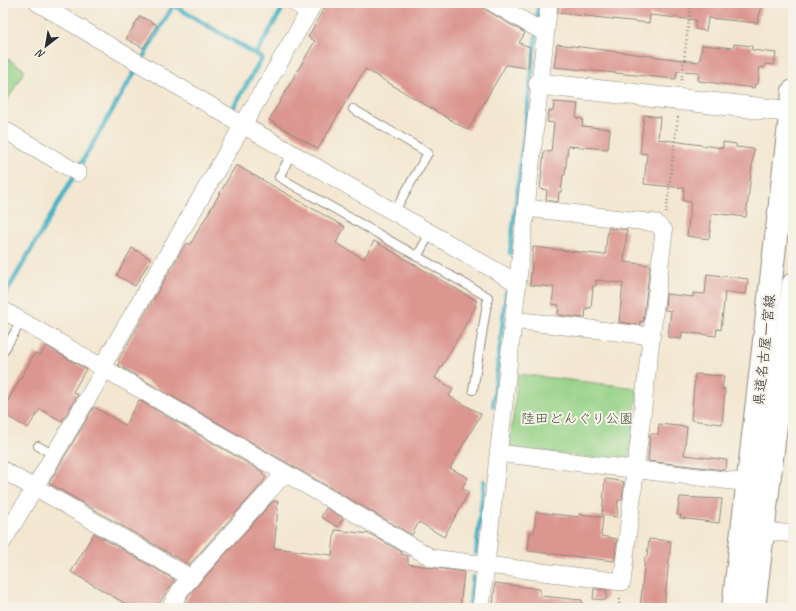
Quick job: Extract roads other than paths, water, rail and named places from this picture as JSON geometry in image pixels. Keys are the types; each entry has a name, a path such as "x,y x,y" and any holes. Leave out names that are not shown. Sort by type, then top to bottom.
{"main road":[{"name":"県道名古屋一宮線","path":"733,608 749,482 792,105"},
{"name":"県道名古屋一宮線","path":"754,608 793,284"}],"street":[{"path":"38,3 243,125 517,283"},
{"path":"493,3 545,33"},
{"path":"480,608 549,3"},
{"path":"3,540 54,455 243,125 306,6"},
{"path":"539,84 792,105"},
{"path":"3,129 78,173"},
{"path":"3,310 432,558 622,582 664,231 656,223 526,208"},
{"path":"513,320 651,336"},
{"path":"498,453 749,482"},
{"path":"3,470 191,578"},
{"path":"170,608 181,589 285,473"},
{"path":"764,531 793,534"}],"lane":[{"path":"353,109 428,153 394,212"},
{"path":"292,153 279,177 488,297 473,390"},
{"path":"417,257 430,233"},
{"path":"3,352 22,320"},
{"path":"38,446 54,455"}],"waterway":[{"path":"537,20 539,3"},
{"path":"144,56 174,4"},
{"path":"256,54 285,4"},
{"path":"173,5 262,58 233,108"},
{"path":"510,253 536,36"},
{"path":"79,167 137,68"},
{"path":"3,298 74,176"},
{"path":"493,406 506,293"},
{"path":"476,553 484,481"},
{"path":"469,608 473,577"}],"park label":[{"name":"陸田どんぐり公園","path":"577,418"}]}
